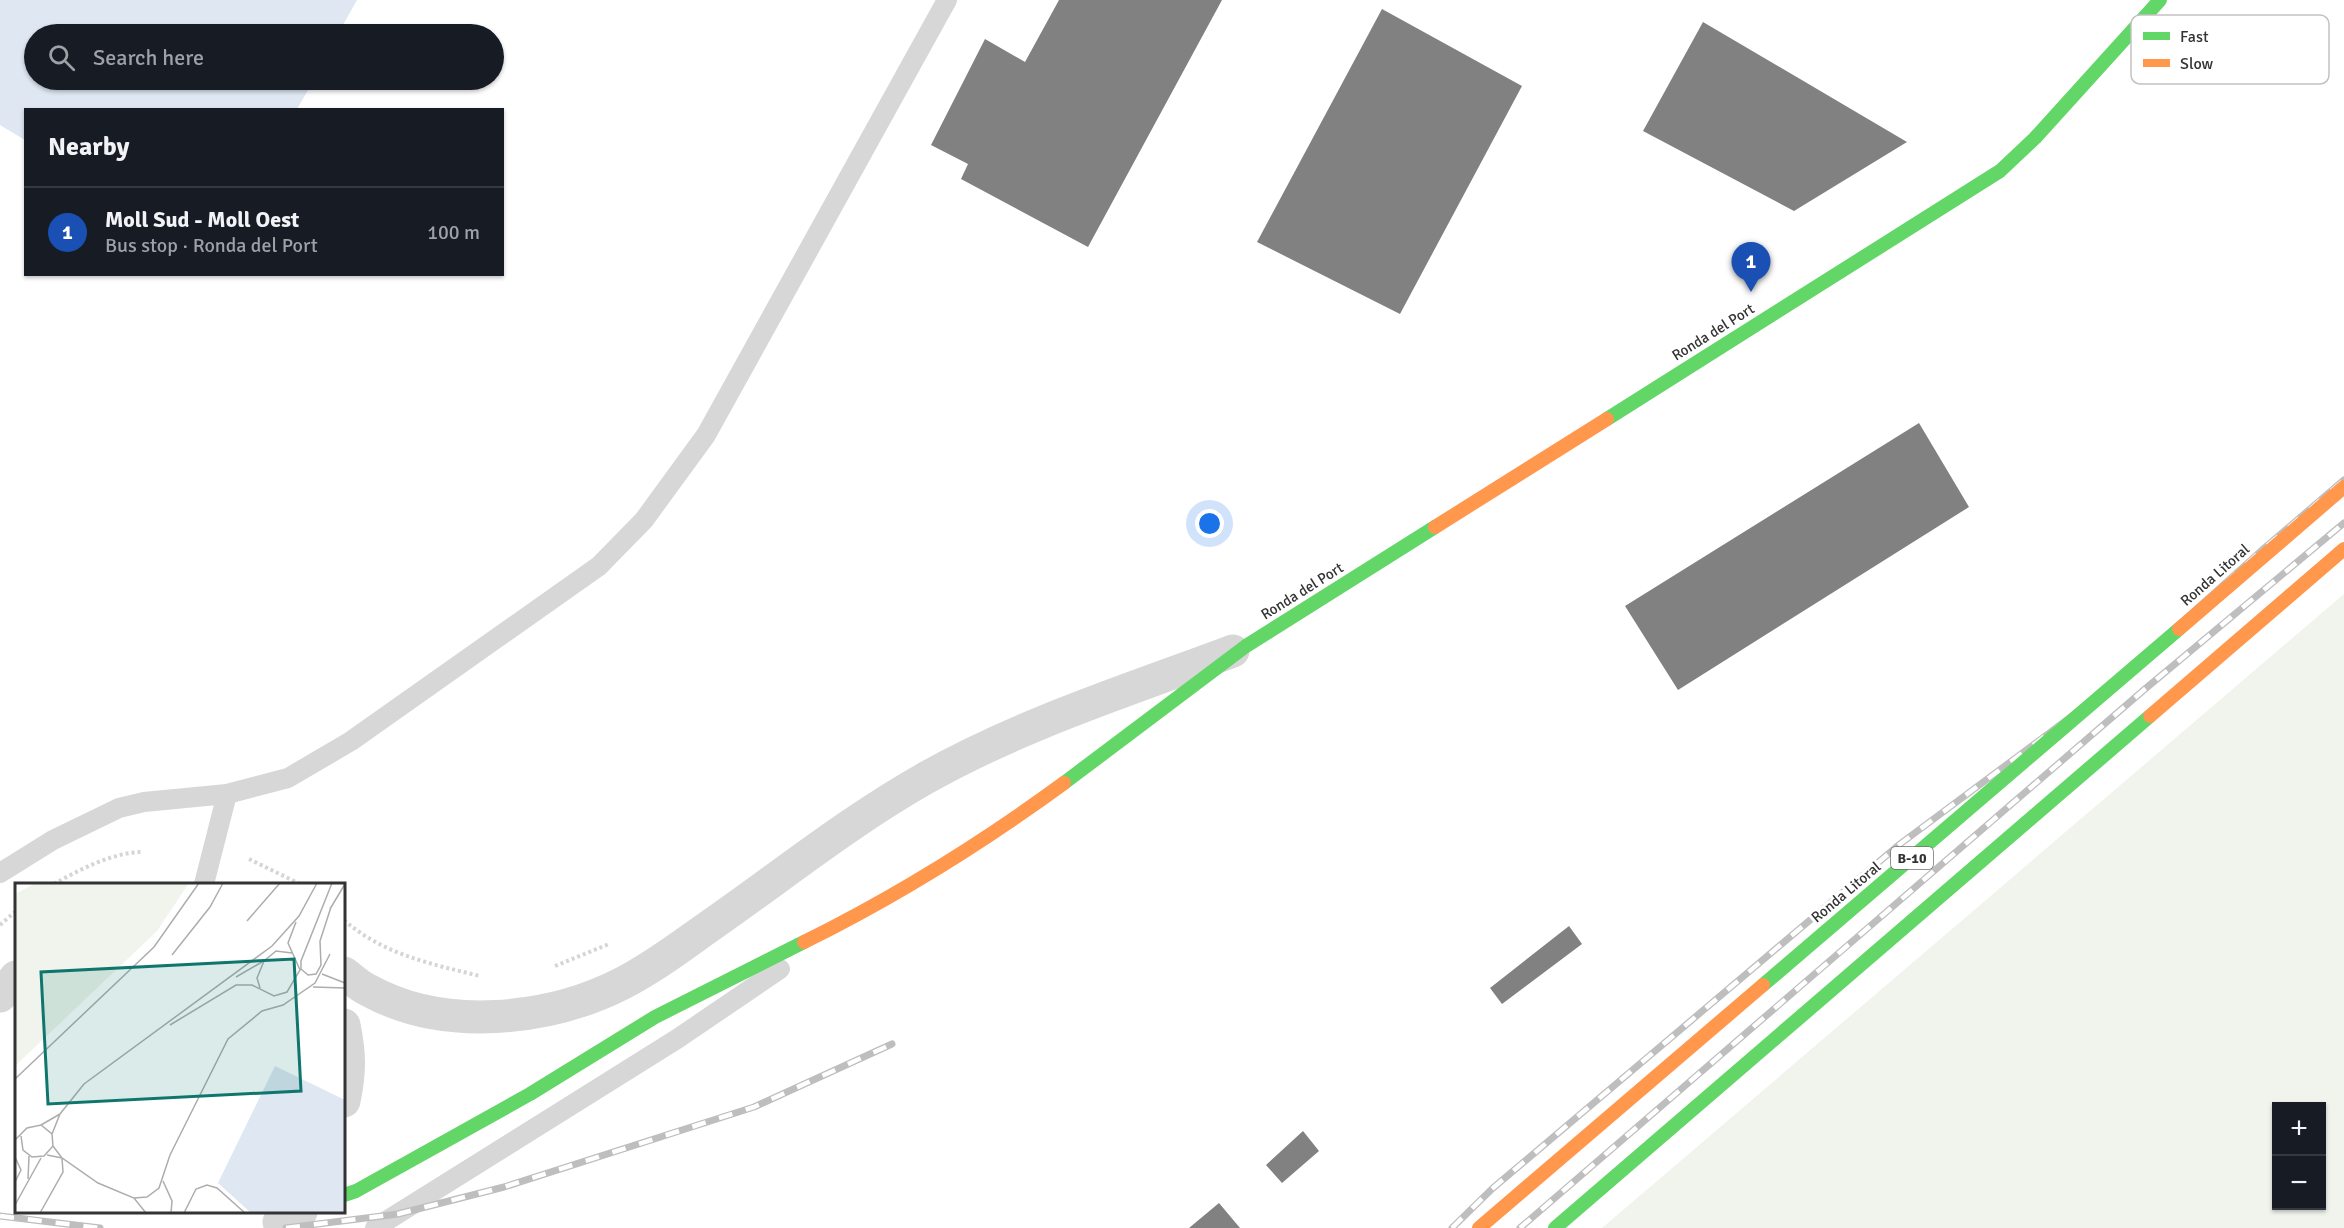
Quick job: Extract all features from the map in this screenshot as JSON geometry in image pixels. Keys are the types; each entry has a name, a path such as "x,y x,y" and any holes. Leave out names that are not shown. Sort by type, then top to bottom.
{"main road":[{"name":"Ronda del Port","path":"2146,15 2160,0"},
{"name":"Ronda del Port","path":"345,1195 356,1191 530,1094 655,1017 867,911 1023,813 1246,646 2000,171 2035,138 2131,32"},
{"name":"Ronda Litoral","path":"1479,1228 2344,487"},
{"path":"1555,1228 2344,549"}],"street":[{"path":"345,974 367,990 394,1002 427,1011 465,1016 503,1017 586,999 623,983 668,957 848,827 886,802 961,759 1014,734 1246,646"},
{"path":"0,996 15,978"},
{"path":"345,1029 350,1073 345,1096"}],"lane":[{"path":"0,873 53,840 119,808 144,801 227,794 288,778 351,741 599,566 644,520 706,435 947,0"},
{"path":"205,883 227,794"},
{"path":"375,1228 677,1039 867,911"}],"path":[{"path":"57,883 80,870 129,852 141,852"},
{"path":"249,859 296,883"},
{"path":"0,925 15,912"},
{"path":"345,921 372,942 421,962 481,976 491,976"},
{"path":"551,967 610,944"}],"shaded area":[{"path":"0,0 357,0 344,24 24,24 24,90 308,90 298,108 24,108 24,139 0,125"},
{"path":"2344,594 2344,1228 1602,1228"}],"building":[{"path":"1059,0 1222,0 1088,247 961,179 968,164 931,145 985,39 1025,62"},
{"path":"1382,9 1522,86 1400,314 1257,242"},
{"path":"1703,22 1907,142 1794,211 1643,131"},
{"path":"1919,423 1969,507 1678,690 1625,606"},
{"path":"1569,926 1582,944 1502,1004 1490,988"},
{"path":"1303,1131 1319,1151 1282,1183 1266,1165"},
{"path":"1219,1203 1240,1228 1189,1228"}],"railway":[{"path":"1452,1228 1493,1188 1900,844 2103,693 2344,480"},
{"path":"1520,1228 2145,689 2344,523"},
{"path":"286,1228 398,1214 504,1187 754,1107 892,1044"},
{"path":"0,1216 100,1228"}],"traffic: fast":[{"path":"2146,15 2160,0"},
{"path":"1607,419 2000,171 2035,138 2131,32"},
{"path":"1064,783 1246,646 1435,527"},
{"path":"1763,985 2179,629"},
{"path":"1555,1228 2150,716"},
{"path":"345,1195 356,1191 530,1094 655,1017 804,942"}],"traffic: slow":[{"path":"1435,527 1607,419"},
{"path":"2179,629 2344,487"},
{"path":"2150,716 2344,549"},
{"path":"804,942 871,907 937,868 1002,827 1064,783"},
{"path":"1479,1228 1763,985"}],"place":[{"name":"Moll Sud - Moll Oest","path":"1751,292"}]}
